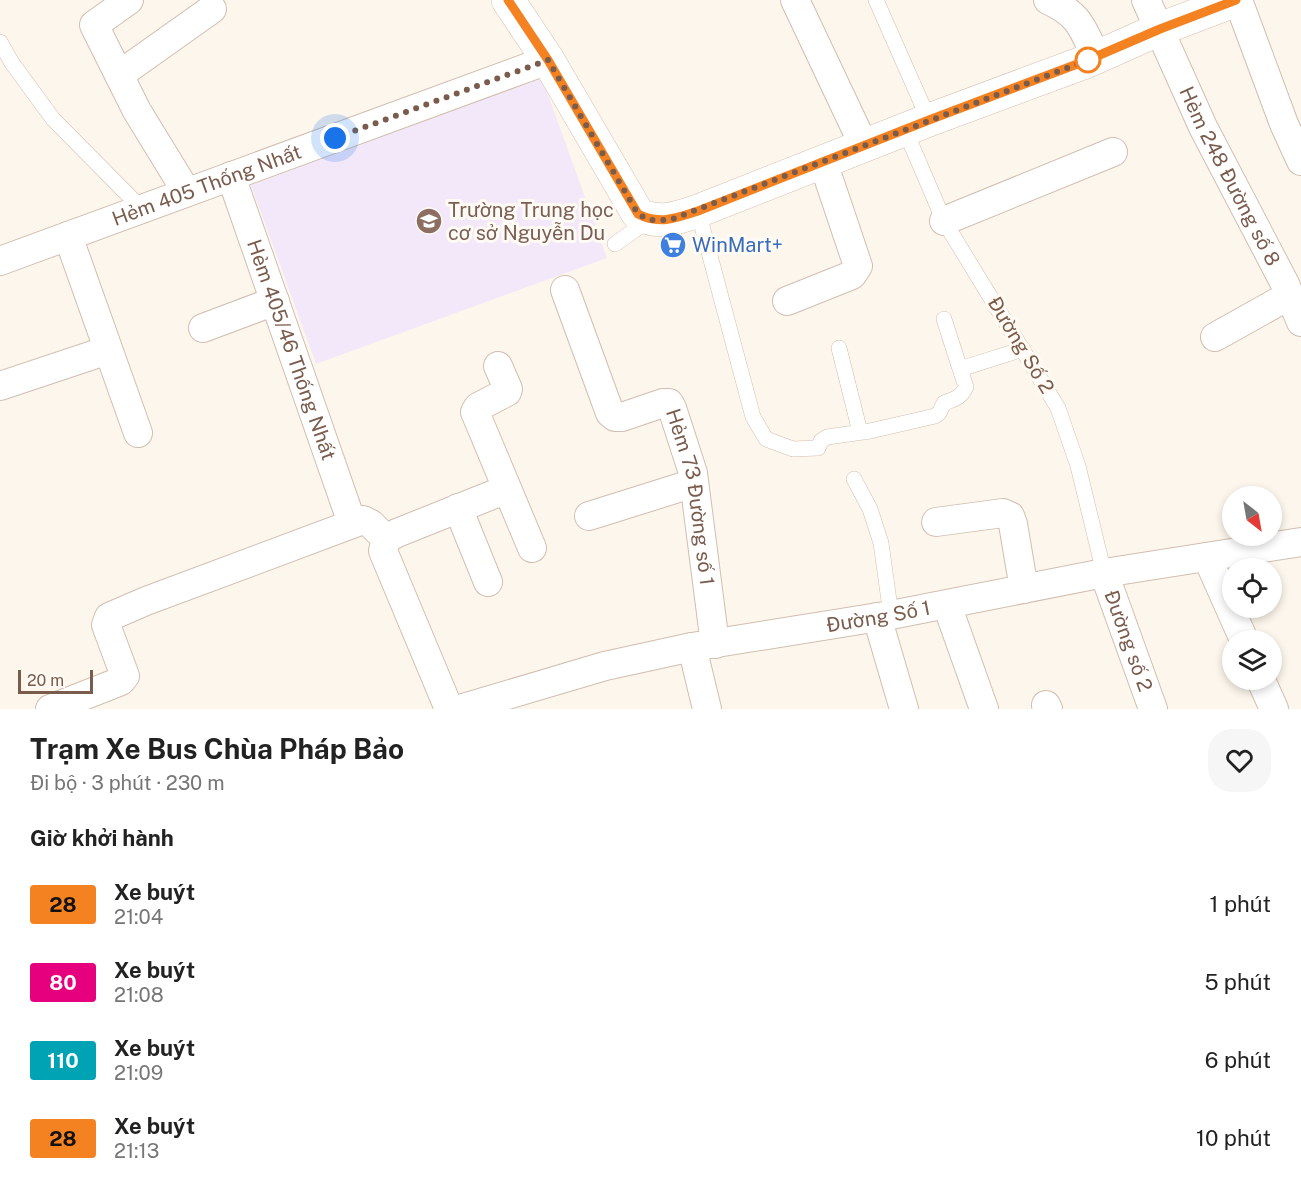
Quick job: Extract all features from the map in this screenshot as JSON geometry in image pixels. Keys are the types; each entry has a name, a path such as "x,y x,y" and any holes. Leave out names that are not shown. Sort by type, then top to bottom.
{"street":[{"path":"129,0 94,25 137,111 186,191"},
{"path":"508,0 548,60 638,214 649,220 670,220 698,211 1237,0 1284,124 1301,161"},
{"path":"795,0 864,146"},
{"path":"1048,0 1064,8 1079,21 1096,57"},
{"name":"Hẻm 248 Đường số 8","path":"1146,0 1203,127 1290,295 1301,322"},
{"path":"118,75 212,9"},
{"name":"Hẻm 405 Thống Nhất","path":"0,261 548,60"},
{"path":"944,221 1113,152"},
{"path":"786,301 852,275 858,266 823,162"},
{"name":"Hẻm 405/46 Thống Nhất","path":"231,176 352,524"},
{"path":"68,236 138,433"},
{"name":"Hẻm 73 Đường số 1","path":"565,290 610,413 615,417 622,417 663,403 669,403 672,408 694,483 707,709"},
{"path":"1215,337 1290,295"},
{"path":"203,328 275,301"},
{"path":"0,386 108,350"},
{"path":"498,366 508,389 507,393 478,407 475,412 532,548"},
{"path":"589,516 694,483"},
{"path":"449,709 383,551 386,540 397,533 507,489"},
{"path":"458,508 488,582"},
{"path":"936,522 1003,513 1010,516 1024,589"},
{"path":"50,709 121,681 125,676 106,625 109,617 363,520 371,524 386,540"},
{"name":"Đường Số 1","path":"460,709 605,666 704,645 884,616 1104,573 1301,543"},
{"path":"1207,557 1240,630"},
{"name":"Đường số 2","path":"1104,573 1153,709"},
{"path":"947,604 984,709"},
{"path":"884,616 904,709"},
{"path":"1265,690 1274,709"}],"lane":[{"name":"Đường Số 2","path":"876,0 917,125 944,221 1058,408 1078,466 1104,573"},
{"path":"0,42 53,119 142,209"},
{"path":"698,211 753,417 766,439 793,449 818,448 821,441 827,437 935,416 944,403 963,394 966,387 944,319"},
{"path":"615,244 649,220"},
{"path":"839,348 860,432"},
{"path":"960,369 1023,350"},
{"path":"854,479 870,509 881,543 884,616"}],"shaded area":[{"name":"Trường Trung học cơ sở Nguyễn Du","path":"542,78 607,258 316,364 251,185"}],"bus line":[{"name":"28","path":"508,0 548,60 638,214 649,220 670,220 698,211 1088,60 1236,0"}],"place":[{"name":"Trường Trung học cơ sở Nguyễn Du","path":"429,221"},
{"name":"WinMart+","path":"673,245"}],"route":[{"path":"335,138 548,60 638,214 649,220 670,220 1088,60"}]}
